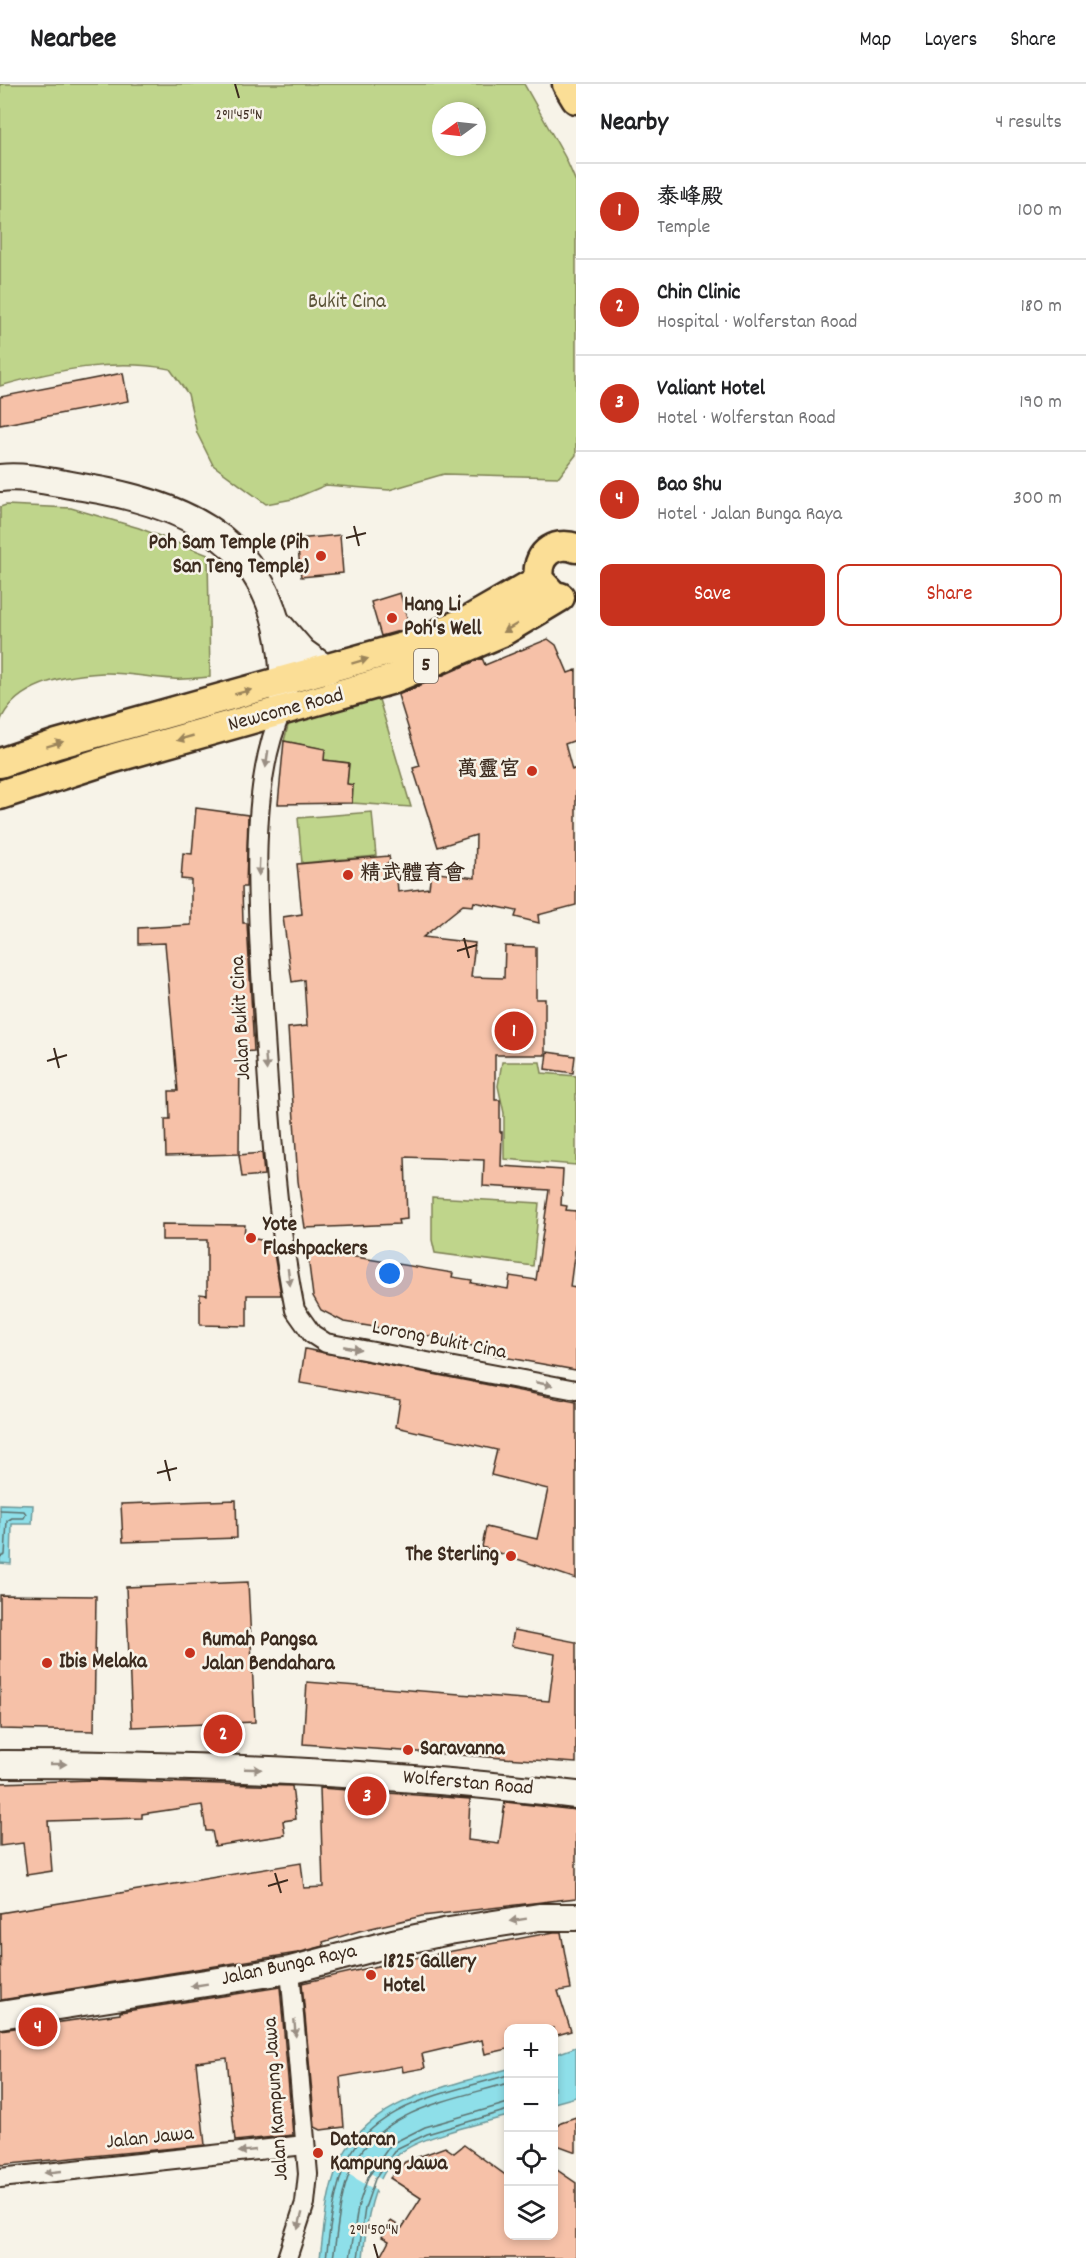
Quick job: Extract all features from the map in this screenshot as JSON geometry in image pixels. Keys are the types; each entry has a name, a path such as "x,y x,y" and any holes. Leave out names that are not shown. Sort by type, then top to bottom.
{"main road":[{"path":"567,84 576,99"},
{"path":"0,478 36,480 114,493 199,523 231,544 248,561 268,597 276,621 284,681 282,711"},
{"path":"558,590 539,562 563,548 576,525"},
{"name":"Newcome Road","path":"0,763 57,744 328,670 414,644 471,619 558,590"},
{"name":"Newcome Road","path":"0,795 114,758 342,696 435,663 500,633 558,590"},
{"path":"276,621 303,652 328,670"},
{"name":"Wolferstan Road","path":"0,1764 301,1770 478,1783 576,1795"},
{"name":"Jalan Bunga Raya","path":"0,2015 290,1970 393,1943 569,1915"}],"street":[{"name":"Jalan Bukit Cina","path":"282,711 267,752 261,809 258,890 271,1130 292,1295 295,1310 302,1322"},
{"name":"Lorong Bukit Cina","path":"302,1322 326,1343 576,1390"},
{"name":"Jalan Kampung Jawa","path":"287,2258 305,2203 308,2174 290,1970"},
{"name":"Jalan Jawa","path":"0,2178 305,2145"}],"green space":[{"name":"Bukit Cina","path":"0,84 524,84 565,157 576,182 576,455 559,477 444,474 389,490 326,485 293,499 266,504 213,465 197,433 188,394 170,369 106,365 42,375 0,386"},
{"path":"6,505 71,508 139,528 208,555 210,677 178,679 103,673 58,679 29,690 7,709 0,722 0,507"},
{"path":"378,696 411,807 352,803 353,785 347,784 349,763 324,760 324,749 284,741 289,722"},
{"path":"372,812 376,856 302,863 298,818"},
{"path":"502,1062 540,1062 542,1073 576,1076 576,1165 504,1159 504,1113 498,1086"},
{"path":"432,1197 539,1203 533,1266 435,1253 432,1240"}],"water":[{"path":"0,1504 33,1505 32,1524 12,1524 11,1564 0,1563"},
{"path":"576,2047 576,2097 558,2102 558,2078 558,2054"},
{"path":"504,2070 504,2117 435,2136 399,2154 382,2176 372,2202 363,2258 320,2258 333,2179 350,2145 366,2126 387,2111 409,2099"}],"pier":[{"path":"340,2155 384,2181 380,2193 335,2166"}],"building":[{"path":"123,373 128,401 0,425 0,397"},
{"name":"Poh Sam Temple (Pih San Teng Temple)","path":"340,535 343,573 301,577 297,539"},
{"name":"Hang Li Poh's Well","path":"400,593 410,628 381,636 371,602"},
{"path":"548,639 556,645 568,673 576,670 576,740 565,744 572,770 576,768 576,905 538,915 539,923 515,917 517,911 474,902 473,906 463,905 423,937 475,943 471,977 504,978 505,946 536,947 536,999 545,999 545,1055 495,1055 495,1100 500,1100 500,1132 502,1132 501,1166 563,1170 561,1205 567,1206 566,1210 576,1211 576,1241 570,1287 576,1288 576,1370 473,1350 473,1346 448,1343 449,1339 344,1322 321,1310 313,1296 307,1249 453,1273 452,1277 472,1280 471,1283 508,1289 510,1276 536,1280 549,1190 483,1186 484,1160 405,1157 407,1219 398,1220 399,1224 305,1228 298,1181 288,1028 307,1026 304,980 292,982 283,917 302,914 297,864 389,856 390,862 385,864 396,865 398,892 429,888 431,872 475,878 476,835 438,847 413,768 420,766 398,695 482,658 485,665"},
{"path":"284,741 325,749 324,760 349,763 347,784 353,785 352,803 278,804"},
{"path":"196,808 248,815 246,887 242,887 243,923 247,923 254,1051 240,1052 239,1154 166,1156 165,1119 170,1119 169,1091 178,1091 165,943 138,944 138,928 191,925 191,880 181,879 183,853 192,854"},
{"path":"547,1052 575,1056 573,1073 545,1069"},
{"path":"262,1153 264,1175 242,1177 239,1155"},
{"path":"162,1224 245,1225 244,1237 272,1242 281,1295 247,1295 247,1326 200,1325 200,1294 207,1295 207,1240 162,1240"},
{"path":"305,1349 576,1402 576,1579 482,1547 486,1527 537,1539 548,1489 491,1475 497,1450 396,1427 400,1400 300,1383"},
{"path":"236,1500 237,1538 123,1542 121,1504"},
{"name":"Rumah Pangsa Jalan Bendahara","path":"248,1582 255,1722 132,1727 126,1587"},
{"name":"Ibis Melaka","path":"0,1595 96,1596 94,1731 0,1729"},
{"path":"514,1630 576,1642 576,1763 303,1744 307,1682 549,1701 555,1654 511,1646"},
{"path":"92,1780 292,1786 296,1819 283,1821 285,1835 215,1846 212,1831 206,1831 202,1805 142,1814 142,1818 48,1821 52,1871 27,1875 23,1843 0,1846 0,1783"},
{"path":"320,1788 470,1799 468,1840 499,1844 505,1802 576,1810 576,1898 422,1916 359,1931 323,1942 324,1946 297,1953 1,2000 0,1913 301,1863 304,1888 323,1887"},
{"path":"561,1932 571,1989 558,1991 571,2031 558,2035 558,2024 504,2024 504,2050 485,2054 482,2040 422,2054 425,2068 403,2072 402,2066 340,2077 344,2127 321,2130 315,2127 302,1983 404,1960"},
{"path":"280,1987 293,2135 235,2141 227,2058 196,2062 205,2145 0,2165 0,2030 120,2014 120,2012"},
{"path":"576,2117 576,2152 558,2145 558,2125 561,2122"},
{"path":"464,2145 504,2174 504,2240 558,2240 558,2171 576,2183 576,2258 380,2258 389,2241 382,2237 391,2221 402,2228 421,2198 390,2178 405,2162 445,2147 454,2153"}],"place":[{"name":"Poh Sam Temple (Pih San Teng Temple)","path":"321,556"},
{"name":"Hang Li Poh's Well","path":"392,618"},
{"name":"萬靈宮","path":"532,771"},
{"name":"精武體育會","path":"348,875"},
{"name":"泰峰殿","path":"514,1031"},
{"name":"Yote Flashpackers","path":"251,1238"},
{"name":"The Sterling","path":"511,1556"},
{"name":"Rumah Pangsa Jalan Bendahara","path":"190,1653"},
{"name":"Ibis Melaka","path":"47,1663"},
{"name":"Chin Clinic","path":"223,1734"},
{"name":"Saravanna","path":"408,1750"},
{"name":"Valiant Hotel","path":"367,1796"},
{"name":"1825 Gallery Hotel","path":"371,1975"},
{"name":"Bao Shu","path":"38,2027"},
{"name":"Dataran Kampung Jawa","path":"318,2153"}]}
